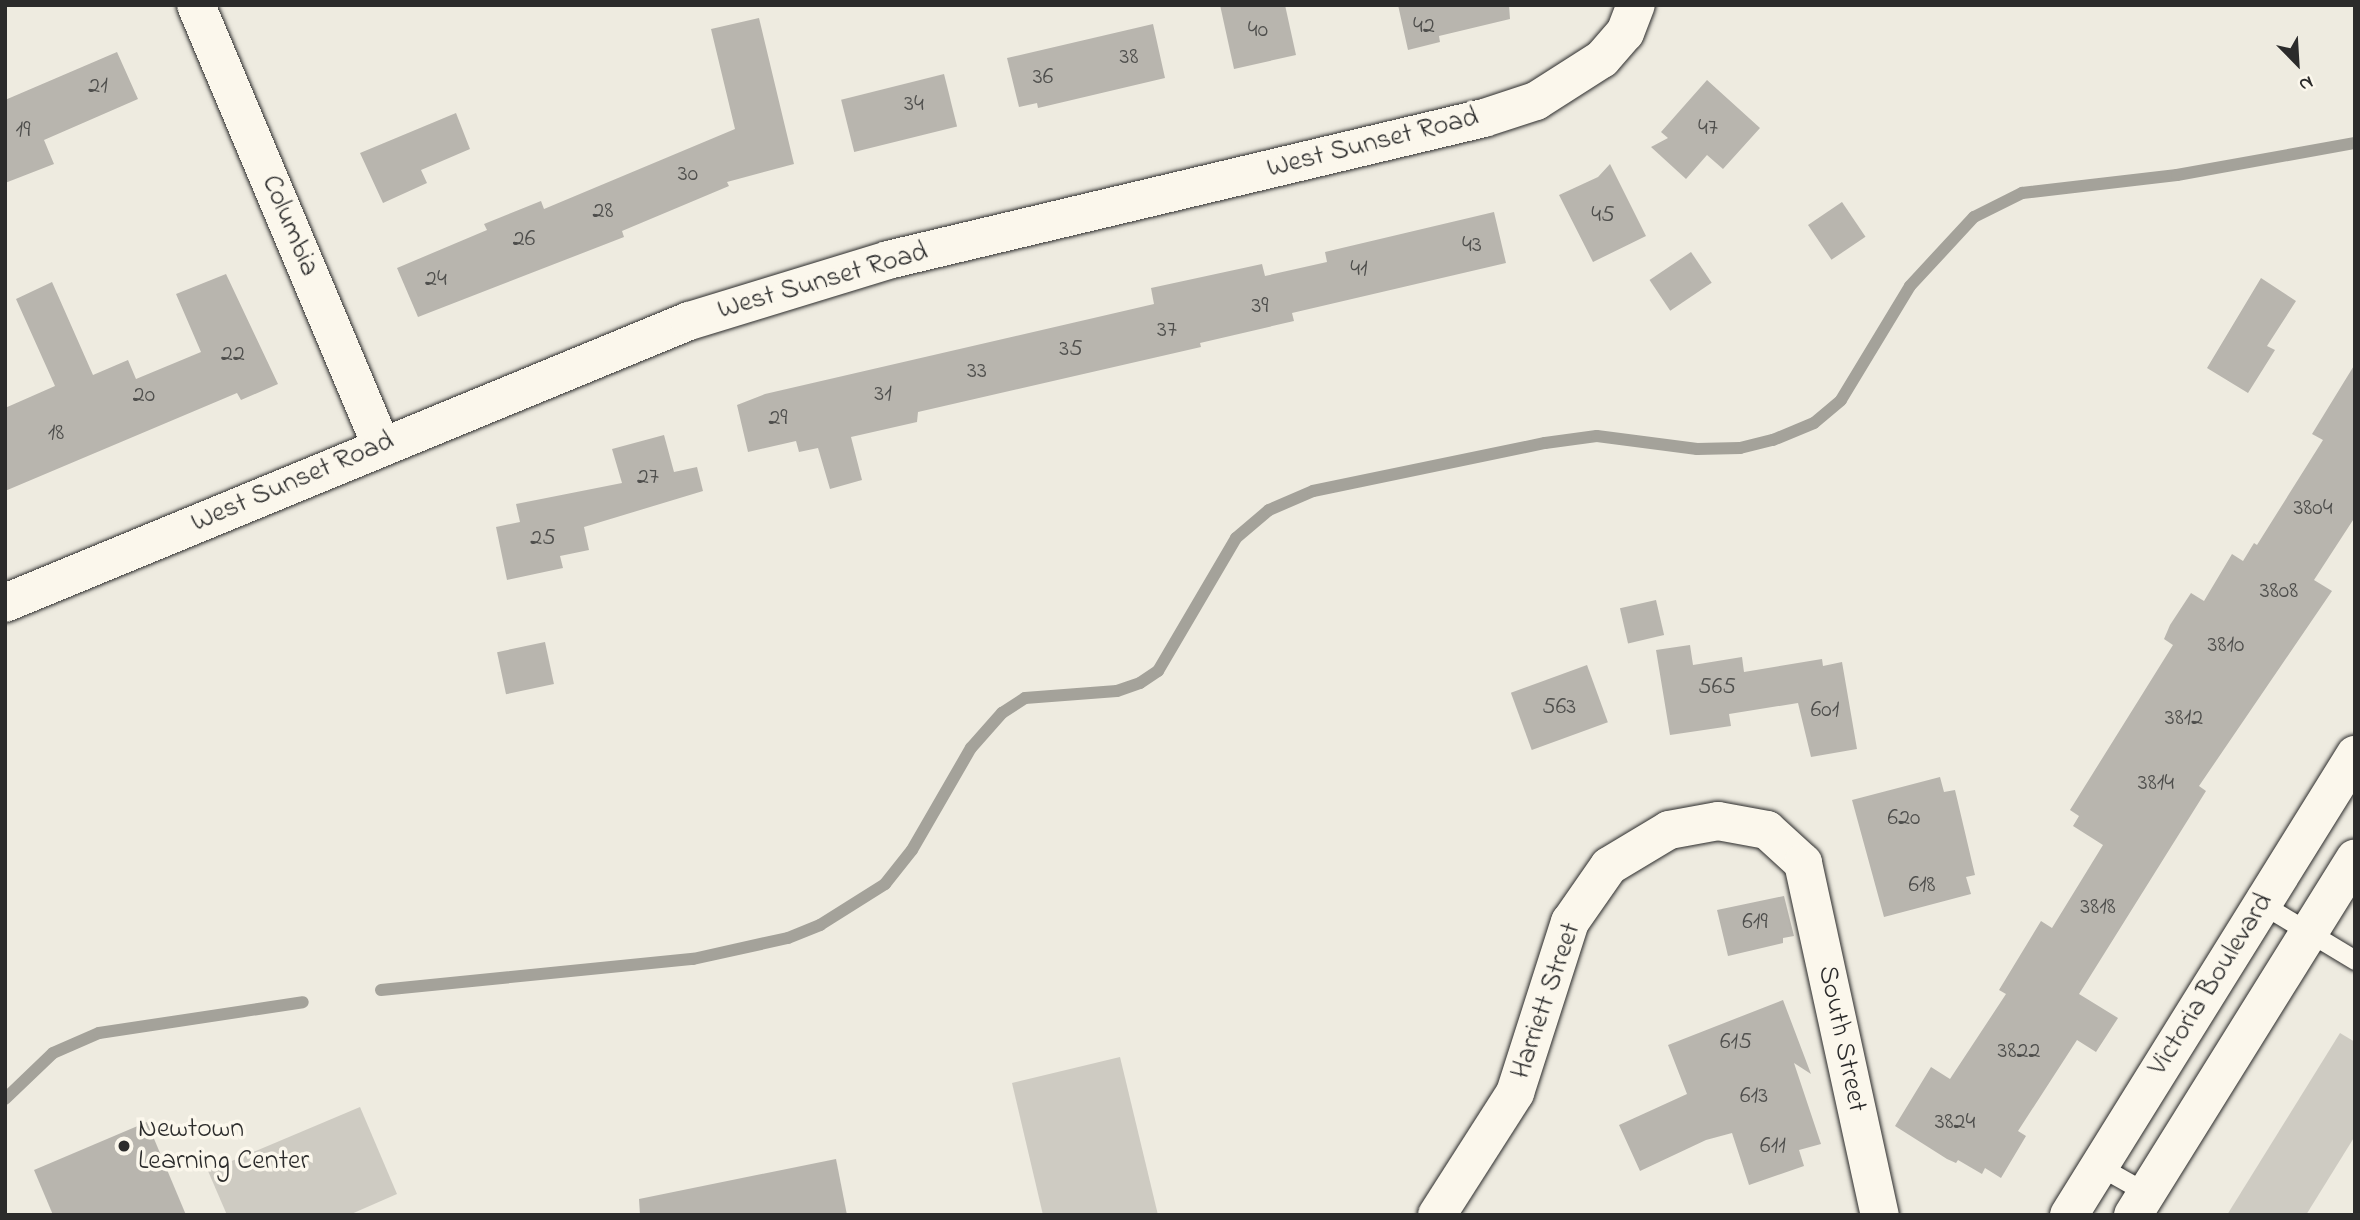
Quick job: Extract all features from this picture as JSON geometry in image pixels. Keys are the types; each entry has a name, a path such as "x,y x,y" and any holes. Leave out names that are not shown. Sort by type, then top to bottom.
{"street":[{"name":"Columbia","path":"196,5 382,447"},
{"name":"West Sunset Road","path":"5,603 689,321 888,260 1484,118 1536,101 1602,59 1625,33 1636,5"},
{"name":"Victoria Boulevard","path":"2069,1215 2355,755"},
{"name":"Harriett Street","path":"1437,1215 1515,1093 1570,922 1609,866 1669,830 1718,821 1767,830 1803,863"},
{"name":"Victoria Boulevard","path":"2140,1204 2355,858"},
{"name":"South Street","path":"1803,863 1880,1215"}],"lane":[{"path":"2262,904 2355,960"},
{"path":"2099,1166 2140,1204"}],"shaded area":[{"path":"2340,1033 2355,1042 2355,1136 2306,1215 2227,1215"},
{"path":"1120,1057 1158,1215 1043,1215 1012,1083"},
{"path":"360,1107 397,1194 349,1215 227,1215 208,1171"}],"building":[{"path":"1220,5 1285,5 1296,55 1234,69"},
{"path":"1398,5 1509,5 1510,19 1439,36 1440,42 1408,50"},
{"path":"759,18 794,164 727,182 729,186 622,231 624,237 418,317 397,268 487,230 484,224 541,201 544,209 735,129 711,29"},
{"path":"1153,24 1165,78 1038,108 1037,103 1019,107 1007,58"},
{"path":"117,52 138,99 44,140 54,164 5,183 5,100"},
{"path":"944,74 957,126 854,152 841,100"},
{"path":"1707,80 1760,128 1723,169 1707,155 1686,179 1651,147 1668,138 1661,132"},
{"path":"456,113 470,149 421,170 427,183 383,203 360,153"},
{"path":"1610,164 1646,236 1593,262 1559,195 1598,177"},
{"path":"1842,202 1865,237 1831,260 1808,225"},
{"path":"1494,212 1506,263 1292,313 1294,321 1200,343 1201,347 918,412 917,422 851,437 862,480 830,489 818,448 799,452 796,441 748,452 737,405 765,394 1154,304 1151,288 1262,264 1265,276 1327,262 1325,252"},
{"path":"1691,252 1712,283 1670,311 1650,280"},
{"path":"226,274 278,384 241,400 237,393 5,491 5,408 55,386 16,299 52,282 93,375 128,360 136,379 201,352 176,294"},
{"path":"2261,278 2296,301 2267,346 2275,350 2248,393 2207,368"},
{"path":"2355,364 2355,517 2314,580 2332,591 2199,786 2206,791 2079,994 2118,1018 2096,1052 2077,1040 2018,1131 2026,1136 2001,1178 1985,1168 1982,1174 1958,1160 1956,1163 1947,1159 1895,1126 1931,1067 1950,1079 2006,994 1999,990 2041,921 2052,928 2103,845 2073,826 2079,816 2070,810 2173,645 2164,639 2170,625 2191,593 2204,601 2232,554 2243,561 2254,543 2257,545 2323,440 2312,434"},
{"path":"664,435 674,472 697,467 703,491 584,527 589,550 560,556 563,568 507,580 496,527 520,522 516,504 622,483 612,449"},
{"path":"1656,600 1664,635 1628,643 1620,608"},
{"path":"545,642 554,684 506,694 497,652"},
{"path":"1690,645 1693,665 1742,657 1744,672 1822,659 1823,666 1842,662 1857,749 1811,757 1798,703 1729,714 1731,726 1670,735 1656,650"},
{"path":"1587,665 1608,722 1532,750 1511,693"},
{"path":"1940,777 1944,792 1955,790 1975,875 1966,877 1971,894 1884,917 1852,800"},
{"path":"1784,896 1794,936 1783,938 1783,943 1728,956 1717,910"},
{"path":"1783,1000 1811,1074 1794,1063 1821,1144 1799,1150 1804,1166 1749,1185 1732,1133 1706,1140 1640,1171 1619,1125 1687,1094 1668,1045"},
{"name":"Newtown Learning Center","path":"147,1122 186,1215 53,1215 34,1170"},
{"path":"836,1159 847,1215 640,1215 639,1199"}],"waterway":[{"path":"381,990 693,959 788,938 820,925 885,884 912,850 971,748 1002,713 1025,698 1117,691 1140,683 1158,671 1236,538 1269,510 1313,491 1545,443 1597,436 1697,449 1740,448 1773,440 1814,423 1841,400 1910,286 1974,217 2022,193 2177,175 2355,143"},
{"path":"5,1099 53,1053 99,1033 303,1002"}],"place":[{"name":"Newtown Learning Center","path":"124,1146"}]}
